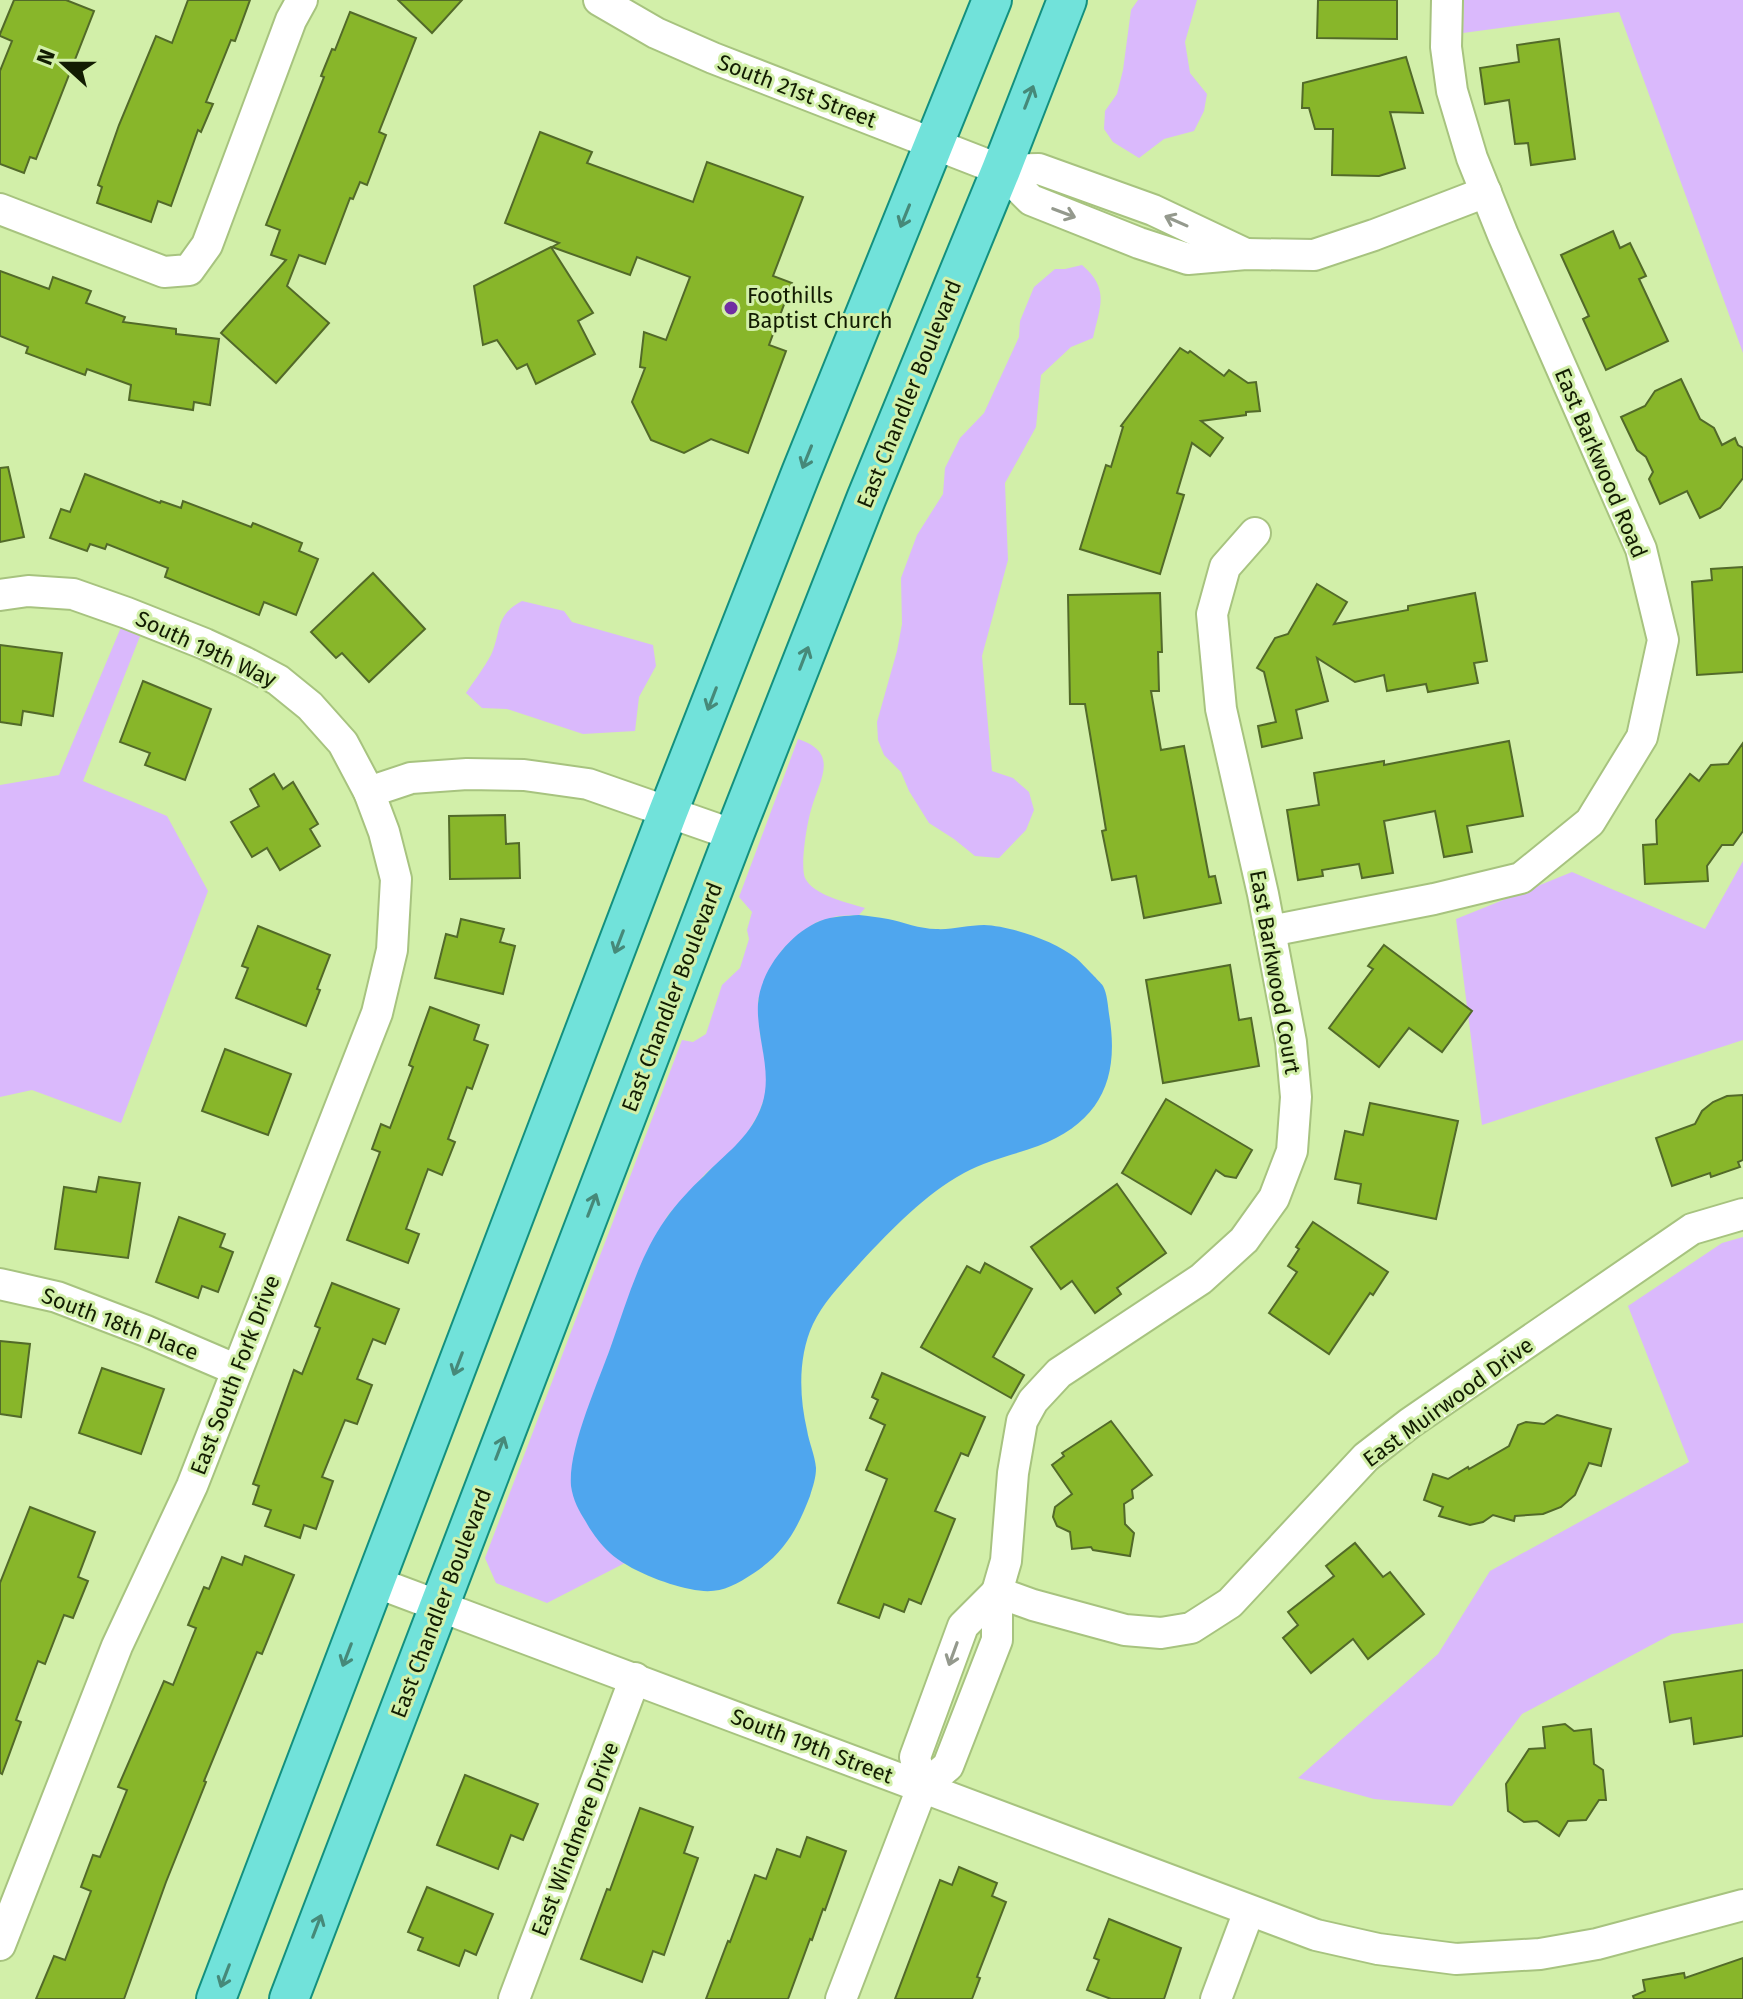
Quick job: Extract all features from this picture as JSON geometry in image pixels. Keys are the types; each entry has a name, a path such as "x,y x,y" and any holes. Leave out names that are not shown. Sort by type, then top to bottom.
{"main road":[{"path":"216,1999 668,812 992,0"},
{"name":"East Chandler Boulevard","path":"289,1999 734,835 1067,0"}],"street":[{"path":"0,209 164,272 189,270 207,245 291,20 302,0"},
{"name":"South 21st Street","path":"599,0 656,33 713,58 1001,170 1031,200 1188,259 1246,254 1314,255 1486,192"},
{"name":"East Barkwood Road","path":"1270,931 1434,899 1521,878 1590,822 1642,737 1663,640 1641,549 1472,158 1452,91 1446,47 1447,0"},
{"name":"East Barkwood Court","path":"997,1592 1006,1561 1013,1473 1022,1421 1033,1401 1059,1373 1201,1279 1244,1240 1274,1198 1292,1151 1296,1097 1291,1042 1221,709 1212,614 1225,567 1255,533"},
{"name":"South 19th Way","path":"0,595 28,591 73,594 205,644 278,680 310,706 343,743 369,792"},
{"path":"369,792 411,778 467,774 524,775 588,784 734,835"},
{"name":"East South Fork Drive","path":"0,1945 117,1646 192,1486 377,1013 392,950 396,879 384,832 369,792"},
{"name":"East Muirwood Drive","path":"997,1592 1125,1630 1161,1633 1191,1628 1230,1603 1366,1457 1410,1423 1692,1229 1743,1214"},
{"name":"South 18th Place","path":"0,1284 57,1297 237,1370"},
{"name":"South 19th Street","path":"375,1582 1316,1935 1378,1949 1456,1959 1540,1954 1597,1944 1743,1905"},
{"path":"841,1999 922,1788 915,1757 963,1626 997,1592"},
{"name":"East Windmere Drive","path":"514,1999 635,1678"},
{"path":"1216,1999 1249,1911"}],"shaded area":[{"path":"1138,0 1197,0 1185,42 1190,73 1207,94 1204,111 1194,131 1164,139 1139,158 1113,142 1104,129 1105,111 1117,94 1123,70 1131,10"},
{"path":"1464,0 1743,0 1743,353 1619,12 1463,33"},
{"path":"1082,265 1100,290 1100,307 1093,338 1071,347 1041,375 1036,427 1005,483 1008,560 982,656 992,771 1013,778 1029,792 1034,810 1026,830 999,858 975,856 929,823 901,772 884,755 878,740 877,722 902,624 901,578 917,535 943,494 945,468 960,438 984,413 1019,337 1020,321 1034,287 1055,269"},
{"path":"522,601 564,611 572,622 653,645 656,666 639,697 635,731 583,734 507,709 482,708 466,693 491,655 503,618"},
{"path":"127,613 146,621 83,781 167,816 208,891 121,1123 32,1090 0,1097 0,785 59,775"},
{"path":"798,739 819,752 824,768 806,834 805,878 823,894 865,908 859,915 838,916 817,922 800,933 782,950 758,1000 767,1069 766,1094 758,1115 745,1137 707,1172 668,1215 647,1253 574,1455 614,1556 625,1563 547,1603 496,1583 485,1558 682,1040 693,1042 706,1034 722,985 740,968 749,939 747,930 752,912 739,897"},
{"path":"1743,861 1743,1040 1482,1125 1456,919 1572,872 1705,929"},
{"path":"1743,1237 1743,1623 1672,1634 1522,1714 1452,1806 1374,1799 1298,1778 1438,1654 1490,1571 1689,1462 1628,1306 1722,1243"}],"water":[{"path":"859,915 930,929 978,925 1007,928 1067,952 1099,981 1105,992 1112,1037 1108,1078 1091,1111 1060,1136 964,1173 922,1202 835,1292 813,1324 802,1363 802,1404 816,1468 810,1496 800,1520 774,1557 738,1583 708,1591 680,1587 627,1565 600,1543 573,1496 571,1471 574,1453 634,1281 656,1234 683,1197 743,1138 760,1110 766,1084 758,1004 764,979 778,955 798,934 820,921"}],"building":[{"path":"14,0 66,0 94,11 36,159 30,157 24,173 0,164 0,71 12,41 0,34"},
{"path":"188,0 250,0 235,41 231,40 206,102 213,104 201,132 198,130 171,206 158,201 151,222 97,203 102,187 98,185 156,36 172,43"},
{"path":"398,0 462,0 432,33"},
{"path":"1318,0 1397,0 1397,39 1317,38"},
{"path":"350,12 416,38 379,132 386,135 367,185 360,182 353,199 350,198 325,264 299,255 287,286 329,323 276,383 221,333 286,260 271,255 280,230 266,225 324,77 321,76"},
{"path":"1559,39 1575,159 1531,165 1528,143 1515,144 1509,100 1485,104 1480,68 1519,62 1517,45"},
{"path":"1406,57 1423,113 1390,112 1405,168 1379,176 1332,175 1333,129 1315,129 1309,108 1302,108 1303,83"},
{"name":"Foothills Baptist Church","path":"540,132 592,152 587,163 693,202 707,162 803,197 773,276 792,283 769,345 786,351 748,453 711,439 684,453 651,440 632,402 645,368 640,367 644,332 666,340 690,277 637,257 630,275 552,247 559,243 505,223"},
{"path":"1613,231 1620,248 1630,243 1646,276 1639,279 1668,341 1606,370 1583,319 1589,316 1561,255"},
{"path":"551,247 593,313 578,321 595,354 536,384 527,364 517,369 497,340 483,345 474,286"},
{"path":"0,271 49,289 53,277 91,291 86,303 125,317 123,322 176,329 176,334 219,339 210,405 194,402 193,410 129,400 131,385 87,369 85,375 26,353 28,347 0,336"},
{"path":"1180,348 1188,353 1190,351 1224,376 1229,370 1248,383 1256,382 1260,411 1201,421 1223,438 1210,456 1192,443 1177,493 1184,495 1160,574 1080,549 1106,465 1111,467 1121,426"},
{"path":"1681,379 1700,419 1714,428 1722,445 1735,438 1743,448 1743,478 1720,508 1700,518 1687,491 1660,504 1649,479 1653,472 1646,457 1637,450 1621,417 1645,406 1655,391"},
{"path":"8,467 24,537 0,542 0,468"},
{"path":"85,474 160,503 181,508 183,501 251,527 253,523 302,543 299,551 318,559 296,615 264,602 259,615 165,577 168,568 107,544 105,549 90,544 87,551 50,538 61,509 70,512"},
{"path":"1743,567 1743,672 1697,675 1692,582 1712,580 1711,569"},
{"path":"373,573 425,629 369,682 342,653 336,658 311,632"},
{"path":"1317,584 1347,602 1334,624 1475,593 1487,661 1474,663 1478,683 1428,692 1426,684 1387,691 1384,675 1355,682 1317,658 1328,701 1296,710 1302,738 1262,747 1258,726 1276,722 1264,672 1257,668 1275,638 1288,634"},
{"path":"1160,593 1162,652 1158,652 1159,691 1151,691 1161,750 1184,746 1209,877 1215,876 1221,903 1144,918 1136,876 1112,880 1102,831 1106,830 1085,704 1070,704 1068,595"},
{"path":"0,645 62,653 53,716 23,711 21,725 0,722"},
{"path":"143,681 211,709 185,780 145,765 150,753 120,742"},
{"path":"1509,741 1523,816 1467,826 1472,852 1444,857 1435,811 1384,821 1393,873 1362,878 1359,864 1322,870 1323,876 1298,880 1287,810 1319,805 1314,773 1384,761 1384,765"},
{"path":"1743,743 1743,831 1733,845 1722,845 1707,866 1708,881 1645,884 1643,845 1657,844 1656,820 1690,774 1699,781 1711,765 1728,764"},
{"path":"274,774 283,789 293,782 318,824 310,829 320,846 280,870 267,848 252,857 231,822 259,806 250,789"},
{"path":"505,815 506,844 519,843 520,878 450,879 449,816"},
{"path":"461,919 504,929 500,942 515,946 503,994 435,978 446,934 457,937"},
{"path":"258,926 330,955 306,1026 236,998 248,968 242,966"},
{"path":"1384,945 1472,1011 1442,1052 1409,1028 1379,1067 1329,1028 1373,969 1368,966"},
{"path":"1230,965 1239,1020 1251,1018 1259,1066 1163,1083 1146,980"},
{"path":"430,1007 479,1025 474,1040 488,1045 472,1089 467,1087 448,1139 455,1142 442,1175 428,1169 406,1229 419,1234 408,1263 347,1240 380,1152 372,1149 381,1124 390,1128 413,1067 409,1065"},
{"path":"225,1049 291,1074 268,1135 202,1111"},
{"path":"1743,1095 1743,1160 1738,1162 1740,1167 1672,1186 1656,1138 1695,1124 1702,1111 1713,1102 1727,1096"},
{"path":"1166,1099 1252,1150 1236,1178 1216,1170 1191,1214 1122,1173"},
{"path":"1370,1103 1458,1121 1436,1219 1358,1203 1361,1184 1335,1179 1345,1131 1363,1135"},
{"path":"99,1177 140,1183 128,1258 55,1249 64,1187 96,1192"},
{"path":"1117,1184 1166,1253 1117,1288 1121,1294 1095,1313 1072,1281 1061,1289 1031,1247"},
{"path":"179,1217 225,1234 220,1247 233,1252 218,1292 202,1286 198,1298 156,1282"},
{"path":"1313,1222 1388,1272 1329,1354 1269,1313 1297,1272 1288,1266 1299,1249 1296,1247"},
{"path":"985,1263 1032,1289 993,1357 1024,1375 1011,1398 921,1347 967,1266 980,1273"},
{"path":"332,1283 399,1309 385,1344 373,1339 357,1379 372,1385 357,1424 345,1420 322,1477 333,1481 316,1529 304,1525 300,1538 265,1526 271,1510 253,1504 259,1486 253,1484 294,1370 302,1374 320,1328 315,1326"},
{"path":"0,1341 30,1344 21,1417 0,1414"},
{"path":"102,1368 164,1389 141,1454 79,1433"},
{"path":"882,1373 985,1417 968,1456 961,1453 935,1511 955,1519 921,1604 909,1599 904,1612 884,1604 879,1618 838,1603 887,1479 866,1470 885,1425 870,1418 878,1400 872,1397"},
{"path":"1557,1415 1611,1429 1601,1466 1589,1463 1575,1495 1561,1507 1543,1514 1515,1516 1514,1521 1493,1515 1483,1522 1470,1525 1439,1516 1443,1507 1424,1500 1433,1474 1448,1479 1509,1446 1518,1425 1526,1422 1544,1424"},
{"path":"1111,1421 1152,1475 1132,1490 1133,1498 1124,1504 1125,1524 1134,1533 1130,1556 1093,1550 1091,1547 1072,1549 1070,1532 1057,1526 1053,1517 1055,1507 1072,1494 1052,1465 1064,1456 1062,1453"},
{"path":"30,1507 95,1532 78,1577 88,1581 73,1618 64,1615 45,1664 38,1661 16,1720 21,1722 2,1774 0,1583"},
{"path":"1355,1543 1383,1577 1390,1572 1424,1614 1368,1659 1353,1639 1311,1673 1283,1638 1298,1625 1288,1612 1334,1576 1326,1566"},
{"path":"245,1556 294,1575 262,1654 257,1652 204,1781 124,1999 36,1999 54,1956 65,1960 91,1891 81,1887 93,1855 100,1857 127,1790 118,1787 164,1681 173,1685 196,1628 188,1625 204,1587 209,1589 222,1557 242,1565"},
{"path":"1743,1670 1743,1736 1694,1744 1691,1718 1670,1722 1664,1682"},
{"path":"1565,1724 1574,1731 1591,1729 1594,1764 1603,1770 1606,1800 1599,1800 1586,1820 1568,1821 1559,1836 1537,1821 1524,1822 1508,1811 1506,1784 1529,1749 1545,1748 1543,1727"},
{"path":"465,1775 538,1804 523,1840 511,1835 498,1869 437,1845"},
{"path":"640,1808 693,1827 684,1853 698,1858 664,1955 653,1951 642,1982 581,1959"},
{"path":"807,1837 846,1851 788,1999 706,1999 755,1875 766,1879 777,1849 800,1857"},
{"path":"959,1867 997,1883 992,1896 1006,1902 977,1977 980,1978 972,1999 895,1999 940,1880 952,1885"},
{"path":"427,1887 493,1914 476,1955 465,1950 459,1966 418,1950 423,1938 408,1932"},
{"path":"1109,1919 1181,1948 1164,1999 1111,1999 1087,1990 1099,1960 1094,1958"},
{"path":"1743,1958 1743,1999 1634,1999 1633,1996 1645,1991 1643,1980 1684,1973 1685,1978"}],"place":[{"name":"Foothills Baptist Church","path":"731,308"}]}
